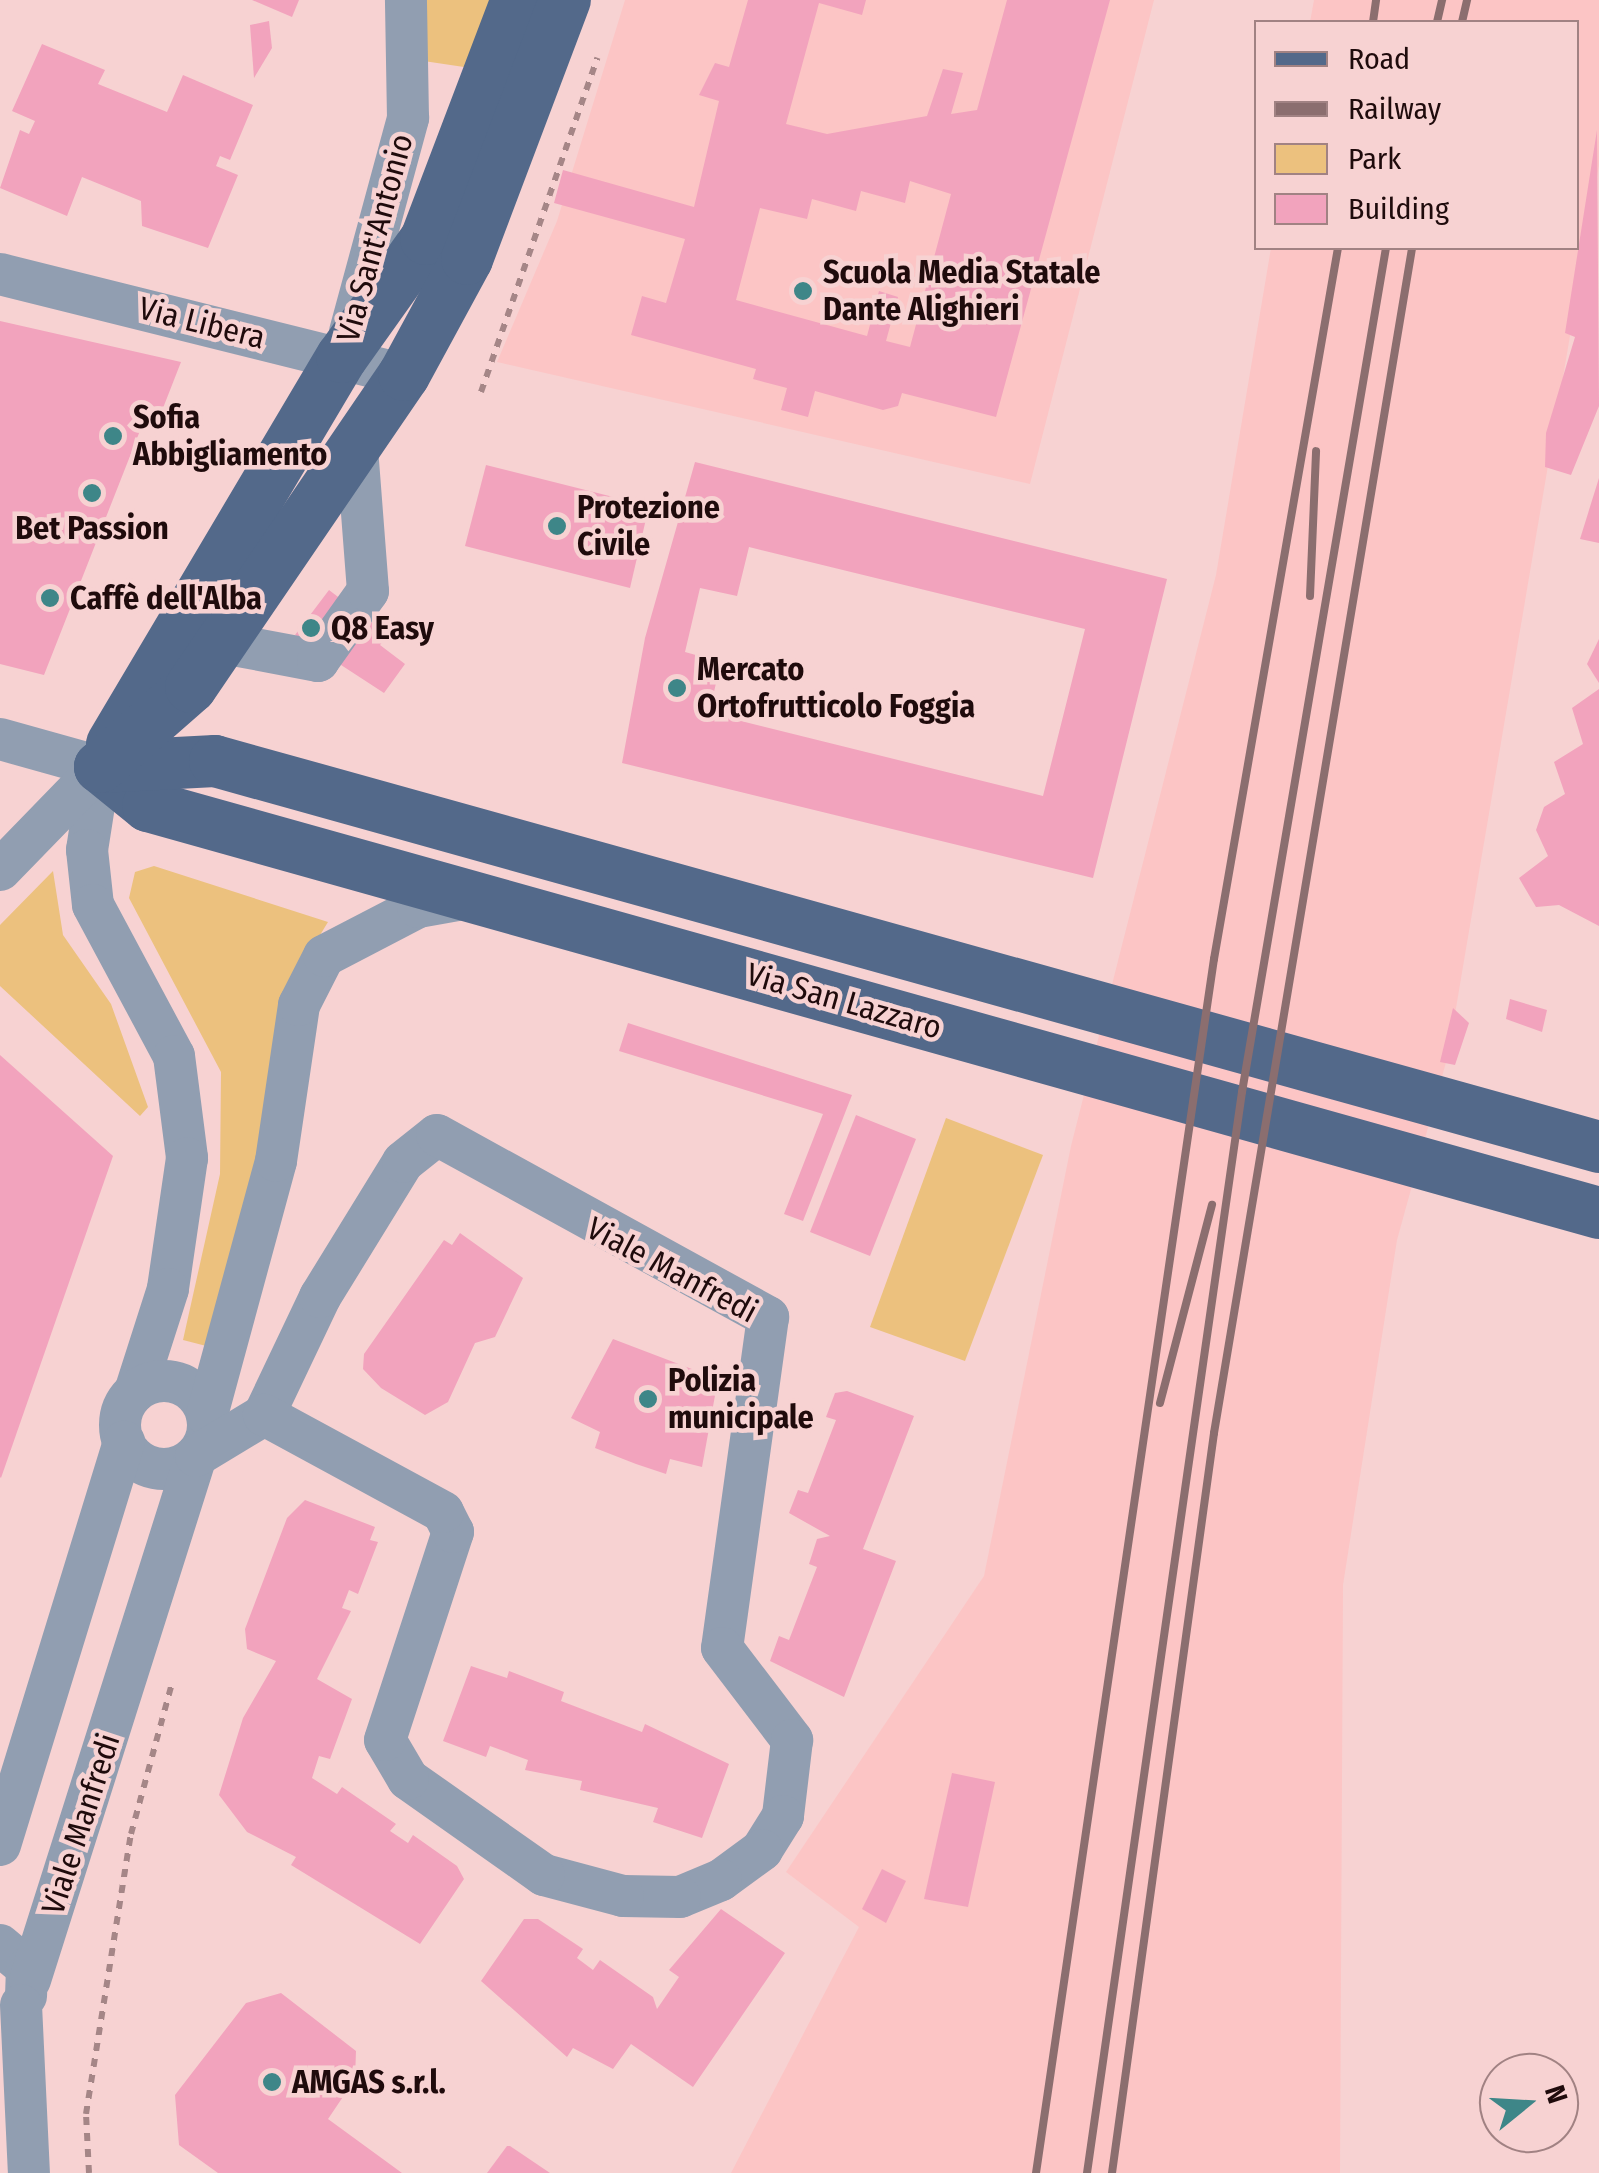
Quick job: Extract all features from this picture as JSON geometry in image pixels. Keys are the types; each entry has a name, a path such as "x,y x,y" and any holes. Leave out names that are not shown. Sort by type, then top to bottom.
{"main road":[{"path":"100,767 153,662 342,357 426,239 517,0"},
{"path":"100,767 191,687 404,375 467,260 565,0"},
{"path":"191,687 191,729 215,761"},
{"name":"Via San Lazzaro","path":"100,767 215,761 1599,1147"},
{"name":"Via San Lazzaro","path":"100,767 148,806 1599,1213"}],"street":[{"name":"Via Sant'Antonio","path":"342,357 408,118 406,0"},
{"name":"Via Libera","path":"0,274 404,375"},
{"path":"222,643 318,661 368,591 356,447"},
{"name":"Via San Lazzaro","path":"0,739 100,767"},
{"path":"0,870 100,767"},
{"path":"0,1845 14,1767 124,1442 122,1414 135,1392 168,1289 186,1158 174,1056 93,905 87,850 100,767"},
{"name":"Viale Manfredi","path":"29,2173 17,2001 202,1436 276,1161 299,1006 324,956 418,908 479,896"},
{"name":"Viale Manfredi","path":"437,1135 768,1317 722,1648 756,1702 783,1720 793,1766 783,1816 762,1850 680,1897 624,1896 544,1875 408,1779 385,1740 453,1532 444,1512 264,1415 320,1297 403,1162 437,1135"},
{"path":"135,1392 179,1384 202,1436"},
{"path":"124,1442 156,1469 202,1436 264,1415"},
{"path":"0,1944 22,1958 17,2001"}],"path":[{"path":"481,392 604,38"}],"shaded area":[{"name":"Scuola Media Statale Dante Alighieri","path":"625,0 1154,0 1030,484 497,362 557,221"},
{"path":"1314,0 1599,0 1599,165 1448,1055 1397,1240 1343,1585 1340,2173 731,2173 859,1927 786,1872 984,1576 1071,1146 1216,575 1271,250 1579,250 1579,20 1310,20"}],"green space":[{"path":"419,0 504,0 484,70 417,60"},
{"path":"154,866 328,922 306,958 214,1348 183,1340 220,1174 221,1072 129,898 135,872"},
{"path":"53,871 63,935 111,1004 148,1107 140,1116 0,986 0,925"},
{"path":"946,1118 1043,1155 965,1361 870,1327"}],"building":[{"path":"252,0 299,0 292,17"},
{"path":"748,0 866,0 862,15 819,3 786,124 827,134 927,116 943,69 963,73 951,114 977,110 1007,0 1110,0 996,417 902,393 898,406 883,410 815,391 808,417 781,410 787,388 753,379 756,369 631,335 642,296 666,303 685,239 554,203 563,170 694,207 719,101 699,95 715,63 729,67","holes":["910,181 951,194 910,347 886,341 898,297 879,291 867,336 736,300 760,208 807,219 812,199 856,211 861,191 905,203"]},
{"path":"269,21 272,48 254,78 250,25"},
{"path":"42,44 105,70 98,84 167,112 183,75 253,105 230,160 220,156 216,166 238,175 208,248 142,226 141,201 82,177 67,216 0,188 20,130 29,134 35,121 12,111"},
{"path":"1597,130 1599,406 1571,475 1545,467 1546,433 1575,337 1565,333"},
{"path":"0,321 181,362 156,426 143,423 44,675 0,664"},
{"name":"Mercato Ortofrutticolo Foggia","path":"695,462 1167,579 1093,878 622,763 645,638","holes":["749,547 1085,629 1043,796 709,713 721,662 685,652 700,588 737,596"]},
{"name":"Protezione Civile","path":"486,465 649,506 630,588 465,546"},
{"path":"1599,478 1599,543 1580,539"},
{"path":"329,590 388,635 380,645 405,664 384,693 295,635"},
{"path":"1599,639 1599,683 1587,664"},
{"path":"1599,689 1599,926 1559,905 1536,907 1519,878 1548,856 1536,830 1544,807 1565,794 1554,762 1583,744 1572,708"},
{"path":"1510,999 1547,1010 1542,1032 1506,1019"},
{"path":"1453,1008 1469,1023 1455,1065 1440,1062"},
{"path":"628,1023 852,1095 803,1221 784,1214 823,1114 619,1051"},
{"path":"0,1055 113,1156 1,1478 0,1477"},
{"path":"856,1115 916,1139 870,1256 810,1232"},
{"path":"460,1233 523,1278 495,1337 475,1343 448,1402 425,1415 381,1388 363,1369 364,1354 444,1240 452,1245"},
{"name":"Polizia municipale","path":"613,1339 718,1379 702,1467 670,1459 666,1474 636,1464 595,1448 600,1432 571,1418"},
{"path":"847,1391 914,1416 863,1549 896,1561 844,1697 770,1661 779,1636 789,1640 817,1567 809,1564 817,1539 830,1536 789,1513 798,1490 808,1493 836,1420 826,1417 835,1393"},
{"path":"305,1500 375,1527 370,1540 378,1542 358,1594 349,1590 342,1608 351,1611 317,1679 352,1699 330,1759 319,1756 312,1778 337,1794 342,1787 396,1824 390,1831 408,1843 413,1835 457,1866 464,1879 420,1944 291,1865 296,1857 247,1832 219,1795 243,1718 276,1661 247,1649 245,1629 287,1518"},
{"path":"471,1666 507,1678 509,1671 564,1692 561,1701 642,1732 645,1724 729,1764 702,1838 653,1822 658,1808 580,1790 582,1781 525,1770 528,1760 490,1746 486,1757 443,1741"},
{"path":"952,1773 995,1782 968,1907 924,1899"},
{"path":"882,1869 906,1881 886,1923 862,1909"},
{"path":"721,1909 785,1953 693,2087 631,2044 613,2069 573,2048 567,2057 481,1981 524,1919 538,1919 583,1949 577,1958 593,1970 600,1960 653,1997 657,2009 679,1977 669,1970"},
{"name":"AMGAS s.r.l.","path":"281,1993 356,2051 355,2079 328,2119 402,2173 218,2173 179,2145 175,2095 246,2003"},
{"path":"510,2146 550,2173 487,2173"}],"railway":[{"path":"1373,20 1376,0"},
{"path":"1437,20 1442,0"},
{"path":"1462,20 1467,0"},
{"path":"1036,2173 1214,959 1338,250"},
{"path":"1087,2173 1242,1092 1386,250"},
{"path":"1112,2173 1214,1433 1412,250"},
{"path":"1310,596 1316,451"},
{"path":"1160,1403 1212,1205"}],"place":[{"name":"Scuola Media Statale Dante Alighieri","path":"803,291"},
{"name":"Sofia Abbigliamento","path":"113,436"},
{"name":"Bet Passion","path":"92,493"},
{"name":"Protezione Civile","path":"557,526"},
{"name":"Caffè dell'Alba","path":"50,598"},
{"name":"Q8 Easy","path":"311,628"},
{"name":"Mercato Ortofrutticolo Foggia","path":"677,688"},
{"name":"Polizia municipale","path":"648,1399"},
{"name":"AMGAS s.r.l.","path":"272,2082"}]}
